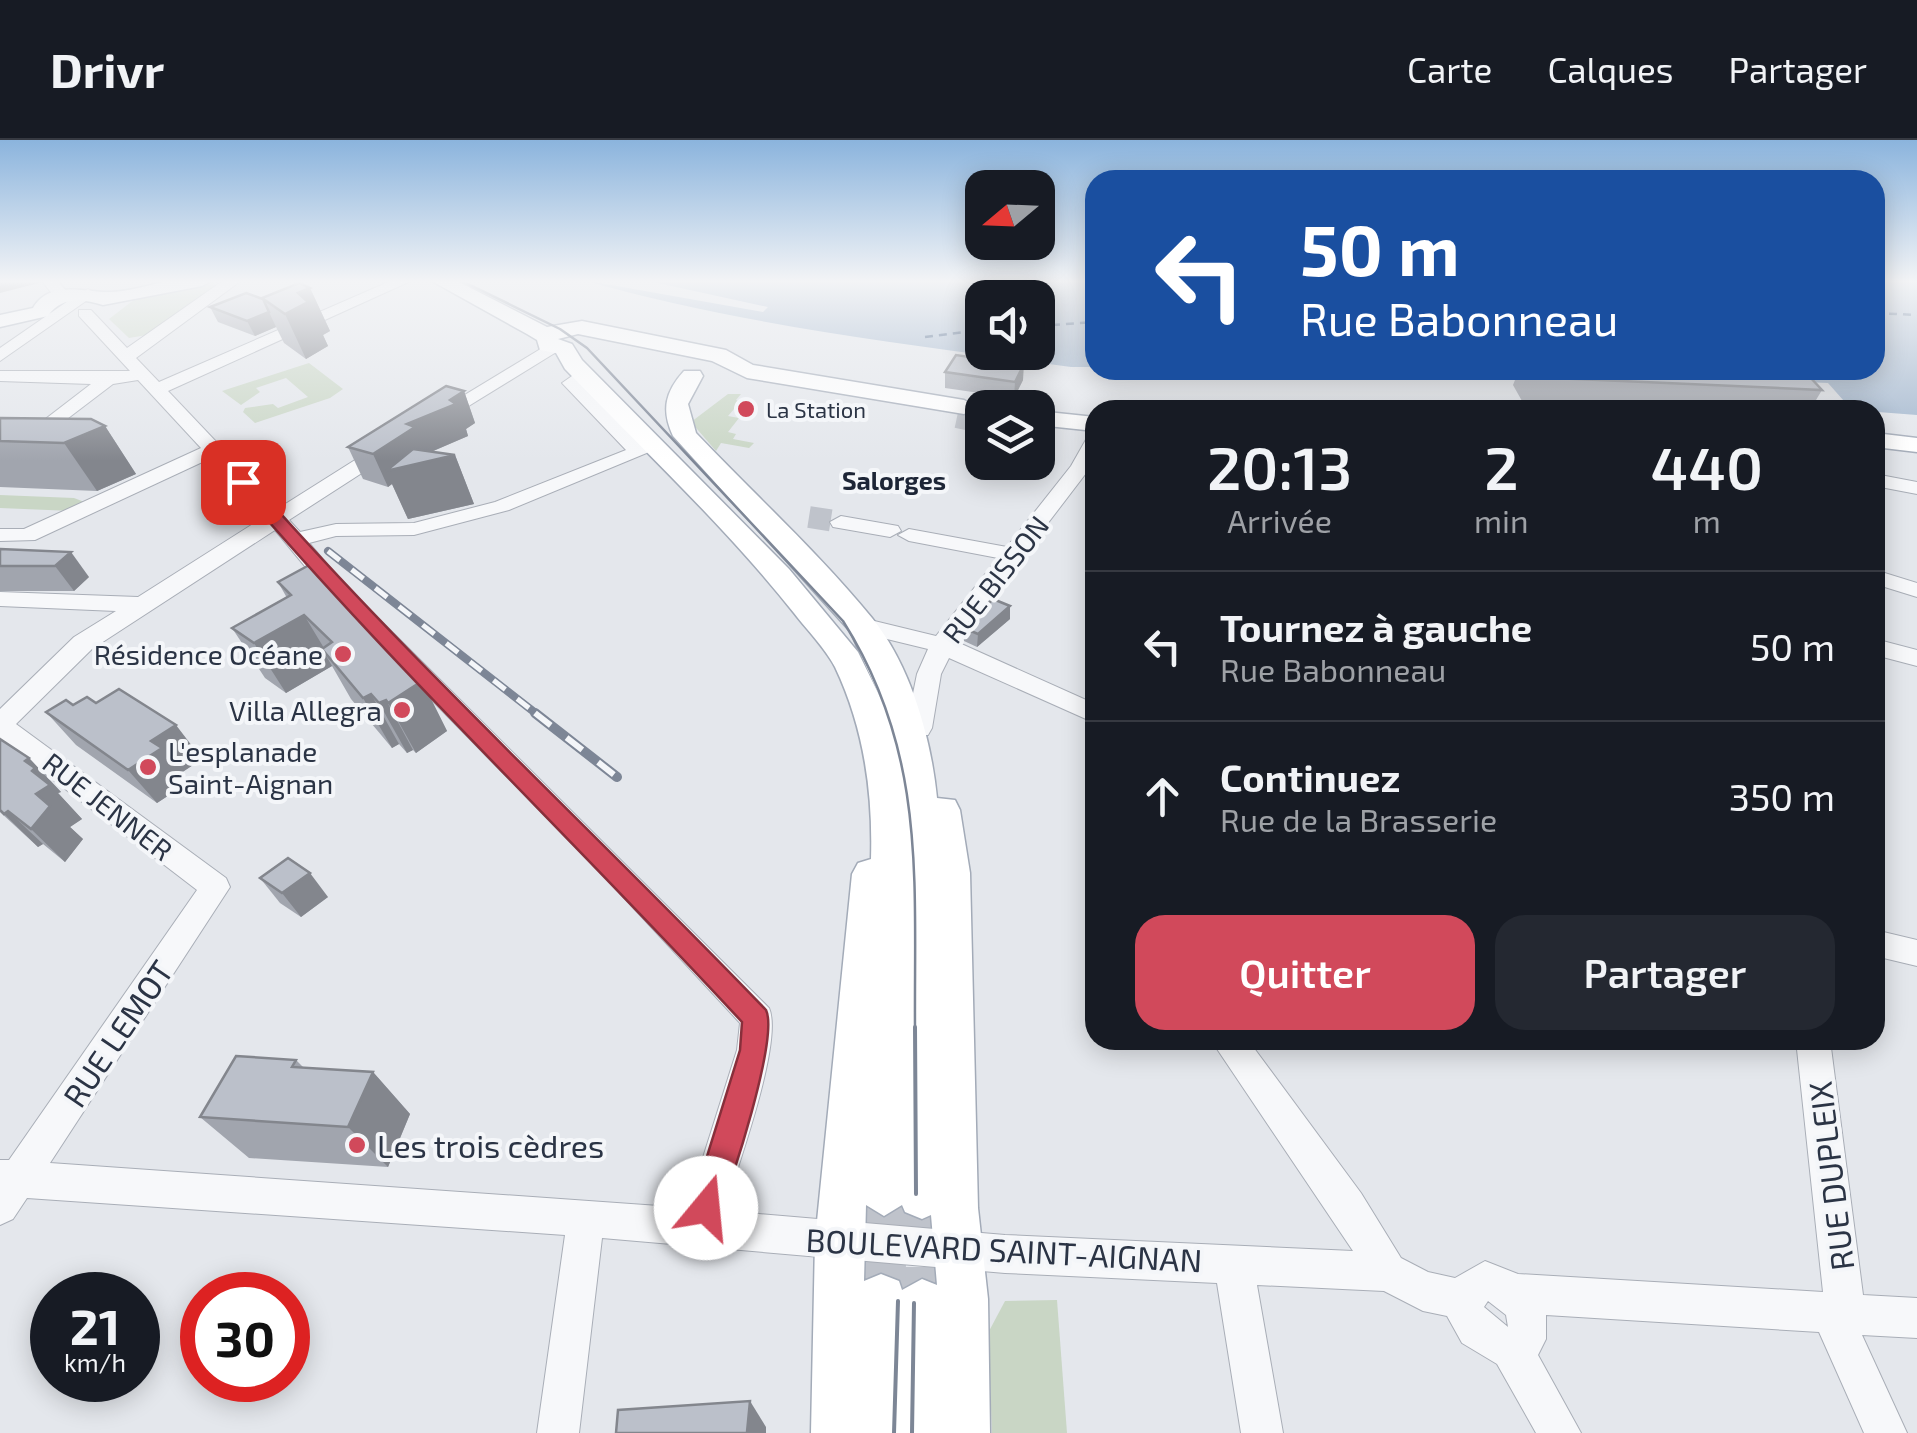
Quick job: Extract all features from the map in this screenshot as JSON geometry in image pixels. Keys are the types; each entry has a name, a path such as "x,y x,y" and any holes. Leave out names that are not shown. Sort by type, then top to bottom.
{"main road":[{"path":"547,340 756,548 848,660 859,683 879,740 888,786 903,1194 925,826 918,766 885,661"},
{"path":"554,344 574,340"},
{"path":"605,340 702,366 965,413"},
{"path":"702,366 677,394 677,416 694,446 862,626 904,692 938,791 951,873 964,1433"},
{"path":"1055,420 1085,423"},
{"path":"1055,432 1085,437"},
{"path":"1885,433 1917,436"},
{"path":"1885,441 1917,445"},
{"path":"817,622 842,676 859,739 872,830 839,1241 838,1433"},
{"path":"875,1433 901,1302 922,1433"}],"street":[{"path":"118,340 126,357 286,529 335,588 613,866 756,1018 754,1050 700,1228"},
{"path":"126,357 149,340"},
{"path":"0,376 151,381 254,340"},
{"path":"1,727 83,643 144,605 286,529 554,344"},
{"path":"286,529 414,529 502,506 639,452 571,383 582,374"},
{"path":"0,464 108,379"},
{"path":"0,535 27,535 213,450"},
{"name":"RUE BISSON","path":"919,728 928,674 942,645 1085,458"},
{"path":"1885,482 1917,488"},
{"path":"840,522 1014,554"},
{"path":"1885,580 1917,590"},
{"path":"0,599 144,605"},
{"path":"862,626 942,645 1085,707"},
{"path":"1885,650 1917,658"},
{"name":"RUE JENNER","path":"1,727 215,887"},
{"name":"RUE LEMOT","path":"6,1188 215,887"},
{"path":"1885,944 1917,952"},
{"path":"1235,1050 1348,1206 1386,1272"},
{"name":"RUE DUPLEIX","path":"1814,1050 1838,1312 1886,1433"},
{"name":"BOULEVARD SAINT-AIGNAN","path":"6,1188 586,1218 1018,1255 1386,1272 1422,1291 1464,1300"},
{"path":"558,1433 586,1218"},
{"path":"1232,1262 1262,1433"},
{"path":"1514,1292 1525,1307 1530,1326 1526,1339 1511,1348 1491,1344 1474,1330 1465,1313 1464,1300 1472,1286 1485,1281 1514,1292 1917,1318"},
{"path":"1511,1348 1560,1433"}],"green space":[{"path":"309,363 343,389 330,398 255,423 243,412 245,408 273,404 278,408 308,397 286,378 256,388 260,392 241,405 222,391"},
{"path":"728,394 741,394 736,400 740,402 728,416 739,418 728,432 736,434 733,439 754,443 749,448 721,443 716,451 691,422"},
{"path":"0,495 74,498 87,503 72,511 0,508"},
{"path":"1057,1300 1067,1433 992,1433 988,1333 1005,1301"}],"water":[{"path":"884,340 965,340 965,352"},
{"path":"1055,340 1085,340 1085,367 1055,365"},
{"path":"1885,340 1917,340 1917,415 1885,413 1885,400 1843,400 1828,383 1756,380 1885,380"}],"building":[{"path":"956,355 965,356 965,370 1021,370 1015,382 945,372"},
{"path":"1598,380 1813,380 1822,390"},
{"path":"446,386 464,391 450,400 456,404 407,424 415,427 373,454 348,447"},
{"path":"0,418 91,419 105,426 64,443 0,441"},
{"path":"413,449 455,455 386,471"},
{"path":"0,549 71,552 55,566 0,566"},
{"path":"313,563 382,632 377,635 422,681 388,703 379,703 371,694 363,698 322,649 332,642 304,615 254,643 232,628 291,595 278,582"},
{"path":"993,599 1010,606 978,634 964,628"},
{"path":"119,689 176,725 151,741 162,748 128,770 46,712 66,700 73,705 87,697 96,703"},
{"path":"0,739 29,758 25,761 35,768 32,771 50,785 36,794 50,806 31,829 8,811 4,814 0,810"},
{"path":"288,858 310,873 282,893 260,878"},
{"path":"236,1056 296,1060 292,1067 373,1072 348,1127 200,1117"},
{"path":"750,1401 747,1432 757,1433 616,1433 618,1410"}],"tunnel":[{"path":"957,417 965,419"},
{"path":"809,517 841,522"},
{"path":"881,1299 884,1192"},
{"path":"922,1195 922,1304"}],"tram line":[{"path":"576,340 843,621 870,671 890,720 910,819 915,1027"},
{"path":"915,1027 916,1194"},
{"path":"894,1433 898,1301"},
{"path":"912,1433 914,1303"}],"railway":[{"path":"328,551 538,715"},
{"path":"535,713 617,777"}],"place":[{"name":"La Station","path":"746,409"},
{"name":"Résidence Océane","path":"343,654"},
{"name":"Villa Allegra","path":"402,710"},
{"name":"L'esplanade Saint-Aignan","path":"148,767"},
{"name":"Les trois cèdres","path":"357,1145"}],"district":[{"name":"Salorges","path":"894,480"}],"route":[{"path":"243,482 335,588 613,866 756,1018 754,1050 706,1208"}]}
